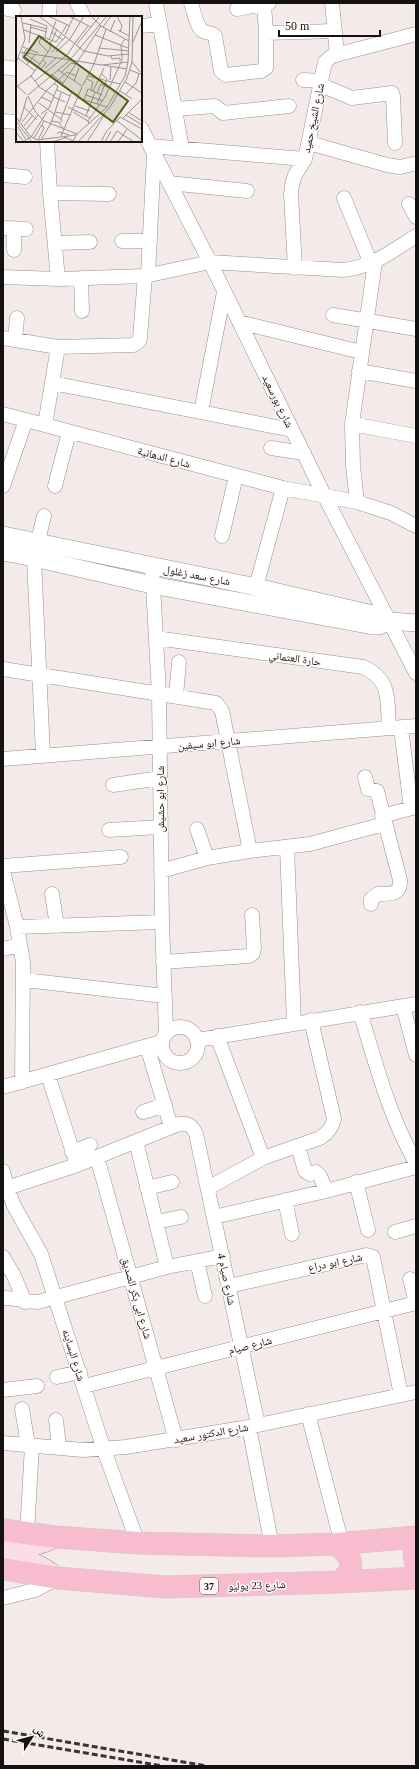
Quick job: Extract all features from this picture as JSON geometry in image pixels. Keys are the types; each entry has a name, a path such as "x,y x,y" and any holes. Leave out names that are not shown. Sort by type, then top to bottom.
{"main road":[{"path":"3,1530 56,1537 138,1543 272,1546 339,1544 416,1536"},
{"path":"3,1544 15,1547 29,1547 43,1544 56,1537"},
{"path":"416,1543 414,1554 416,1565"},
{"path":"339,1544 350,1558 351,1568 347,1577 339,1582"},
{"path":"3,1555 42,1566 58,1578"},
{"name":"شارع 23 يوليو","path":"3,1569 58,1578 165,1587 339,1582 416,1578"}],"street":[{"path":"50,3 50,16"},
{"path":"76,3 83,16"},
{"path":"156,3 182,149"},
{"path":"191,3 200,29 204,32 211,32 215,36 222,73 226,75 261,71 266,66 266,4 237,9"},
{"path":"332,3 337,54 416,34"},
{"path":"142,26 160,24"},
{"path":"266,32 335,31"},
{"name":"شارع الشيخ حميد","path":"295,268 291,194 292,185 295,175 305,159 325,62 330,57 337,54"},
{"path":"3,67 16,69"},
{"path":"303,80 321,83 352,98 392,93 395,143"},
{"path":"175,109 215,106 223,112 289,106"},
{"path":"3,121 16,122"},
{"name":"شارع بورسعيد","path":"142,130 210,262 325,497 416,673"},
{"path":"47,142 58,279"},
{"path":"309,143 387,165 400,167 413,164"},
{"path":"17,318 9,339 58,347 134,345 137,343 140,338 150,241 152,150 182,149 305,159"},
{"path":"3,175 25,177"},
{"path":"169,184 247,191"},
{"path":"50,193 109,194"},
{"path":"344,198 373,263 352,424 353,466 358,502"},
{"path":"409,204 416,217"},
{"path":"14,228 14,250"},
{"path":"3,277 58,279 146,275 210,262 295,268 343,270 357,269 373,263 416,236"},
{"path":"122,241 150,241"},
{"path":"55,243 90,242"},
{"path":"81,278 82,311"},
{"path":"200,412 224,292"},
{"path":"333,315 366,322 416,329"},
{"path":"239,322 361,352"},
{"path":"45,425 58,347"},
{"path":"359,371 416,381"},
{"path":"52,384 292,430"},
{"name":"شارع الدهانية","path":"3,414 283,488 358,502 391,513 416,526"},
{"path":"3,486 26,420"},
{"path":"352,424 416,436"},
{"path":"55,486 69,432"},
{"path":"271,448 304,453"},
{"path":"222,536 236,476"},
{"path":"256,587 283,488"},
{"path":"43,755 39,675 36,550 44,516"},
{"name":"شارع سعد زغلول","path":"3,535 36,550 152,586 373,626 379,626 390,621"},
{"name":"شارع سعد زغلول","path":"3,552 36,550 152,566 256,587 373,614 390,621 416,623"},
{"name":"شارع ابو حشيش","path":"152,566 159,694 160,827 165,996 164,1037"},
{"name":"حارة العتماني","path":"156,638 364,668 374,672 382,679 386,689 395,728"},
{"path":"176,696 179,662"},
{"path":"3,669 216,703 222,711 250,851"},
{"name":"شارع ابو سيفين","path":"3,759 416,726"},
{"path":"161,871 207,858 250,851 287,848 331,839 414,808 395,728"},
{"path":"365,777 368,789 377,791 383,820 401,886 398,891 393,894 378,894 374,896 370,904"},
{"path":"113,785 160,778"},
{"path":"109,830 160,827"},
{"path":"197,829 207,858"},
{"path":"287,848 294,1023"},
{"path":"3,866 121,857"},
{"path":"3,871 8,912 17,927 24,980 22,1082"},
{"path":"52,894 57,926"},
{"path":"163,962 250,956 254,948 252,915"},
{"path":"17,927 162,922"},
{"path":"3,948 20,944"},
{"path":"24,980 165,996"},
{"path":"197,1040 409,1005 416,1055"},
{"path":"360,1012 391,1113 402,1138 416,1163"},
{"path":"208,1188 263,1158 320,1138 327,1134 332,1127 334,1119 311,1020"},
{"path":"3,1087 148,1046 164,1037 176,1027 187,1028 195,1035 197,1040 197,1052 189,1061 178,1064 172,1062 163,1054 164,1037"},
{"path":"217,1036 263,1158"},
{"path":"7,1188 94,1151 136,1142 171,1127 148,1046"},
{"path":"48,1075 74,1159"},
{"path":"143,1112 165,1105"},
{"name":"شارع صيام 4","path":"171,1127 186,1123 193,1127 196,1134 242,1347 272,1546"},
{"path":"136,1142 167,1267"},
{"path":"298,1146 305,1171 310,1174 316,1172 319,1174 326,1191"},
{"name":"شارع ابى بكر الصديق","path":"94,1151 157,1368 176,1440"},
{"path":"214,1217 326,1191 416,1167"},
{"name":"شارع البساينه","path":"3,1171 7,1188 14,1206 41,1254 104,1450 138,1543"},
{"path":"147,1188 172,1182"},
{"path":"356,1182 368,1230"},
{"path":"285,1200 292,1234"},
{"path":"156,1222 181,1217"},
{"path":"395,1232 416,1226"},
{"name":"شارع ابو دراع","path":"229,1286 370,1255 375,1261 402,1395"},
{"path":"3,1298 13,1298 25,1302 38,1302 167,1267 222,1256"},
{"path":"3,1257 14,1276 25,1302"},
{"path":"197,1261 205,1296"},
{"path":"410,1279 416,1303"},
{"name":"شارع صيام","path":"84,1386 416,1303"},
{"path":"57,1377 80,1372"},
{"path":"3,1390 37,1386"},
{"name":"شارع الدكتور سعيد","path":"3,1443 104,1450 176,1440 254,1426 416,1392"},
{"path":"22,1409 30,1445 27,1534"},
{"path":"308,1414 339,1544"},
{"path":"56,1420 59,1447"},
{"path":"3,1598 35,1590 58,1578"}],"railway":[{"path":"3,1731 207,1766"},
{"path":"3,1739 163,1766"}]}
